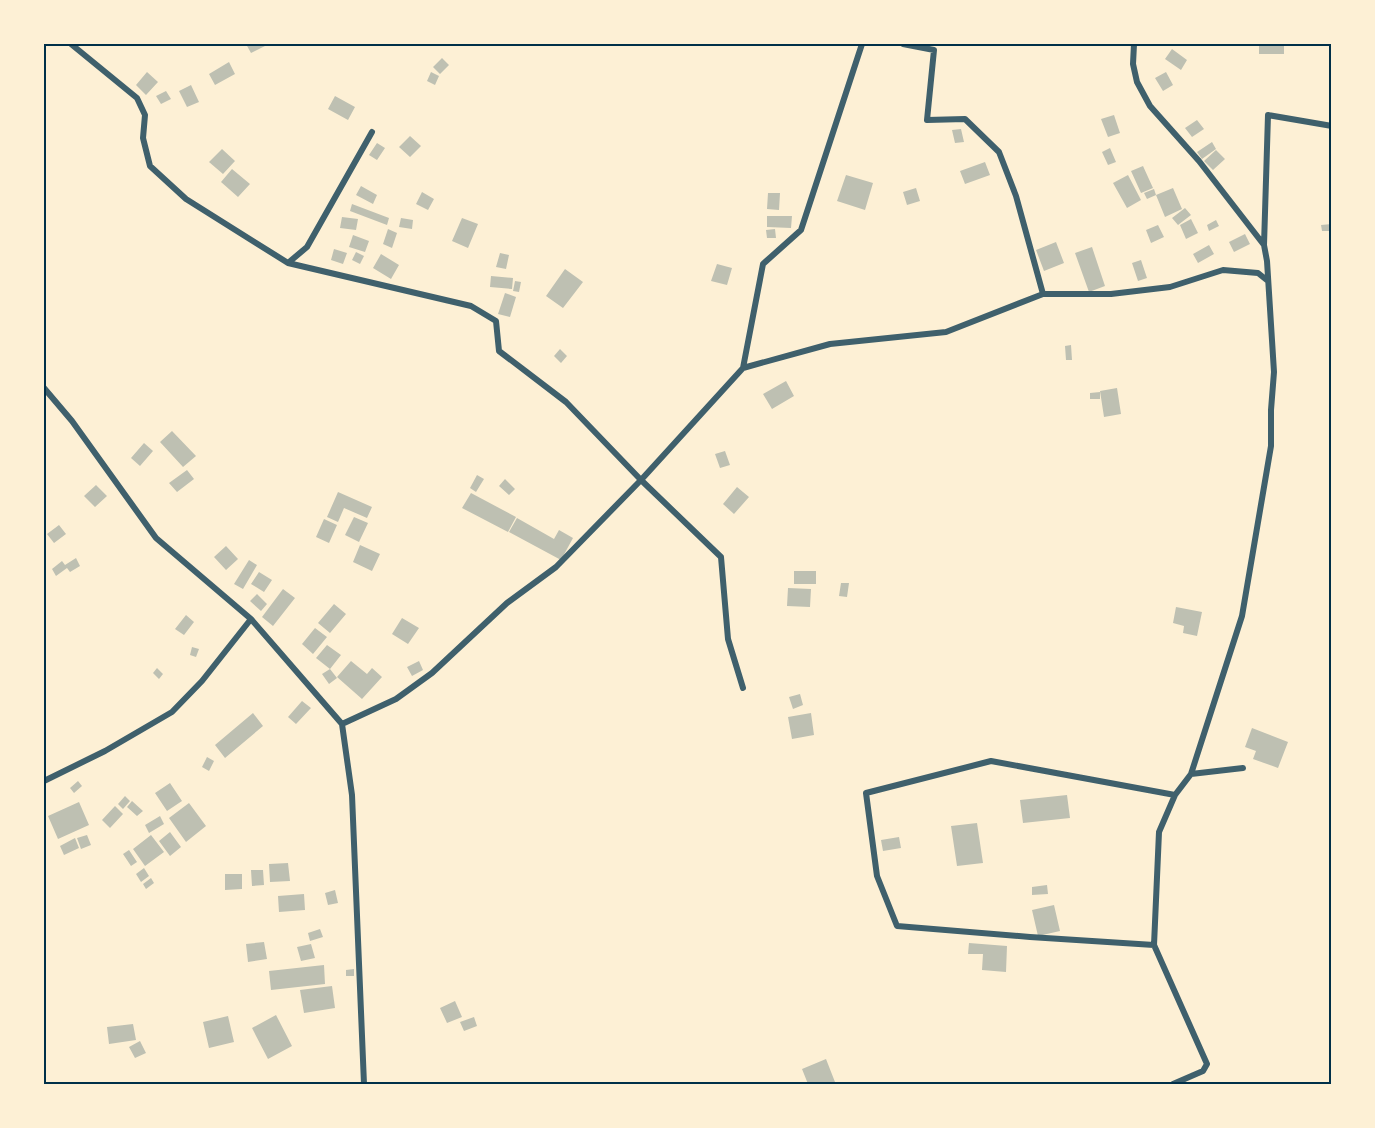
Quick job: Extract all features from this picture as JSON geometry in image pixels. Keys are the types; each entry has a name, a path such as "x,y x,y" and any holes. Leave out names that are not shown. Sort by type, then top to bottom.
{"street":[{"path":"71,44 137,98 145,115 143,138 150,166 186,199 288,263 471,306 496,321 499,351 566,402 641,480 721,557 728,639 742,688"},
{"path":"342,724 396,699 432,673 507,603 556,567 641,480 743,368 763,264 801,230 862,44"},
{"path":"903,44 934,50 927,120 965,119 999,152 1016,196 1043,294"},
{"path":"1134,44 1137,82 1150,106 1199,161 1264,245"},
{"path":"1173,1084 1203,1071 1207,1064 1155,945 1159,832 1175,795 1191,774 1242,616 1271,446 1274,372 1264,245 1268,115 1332,126"},
{"path":"288,263 307,247 372,132"},
{"path":"743,368 830,344 946,332 1043,294 1111,294 1170,287 1223,270 1258,273 1268,282"},
{"path":"44,388 72,421 156,538 251,619 342,724 352,795 364,1084"},
{"path":"44,781 105,751 172,712 202,681 251,619"},
{"path":"1155,945 1030,938 897,926 877,876 866,794 991,761 1175,795"},
{"path":"1191,774 1243,768"}],"building":[{"path":"246,44 263,44 265,46 251,53"},
{"path":"1259,44 1284,44 1284,54 1259,54"},
{"path":"1172,49 1187,60 1181,70 1165,59"},
{"path":"442,58 449,65 440,74 433,67"},
{"path":"229,62 235,74 215,85 209,74"},
{"path":"147,72 158,82 146,95 136,85"},
{"path":"431,72 439,76 435,85 427,81"},
{"path":"1166,72 1173,85 1163,91 1155,78"},
{"path":"191,85 199,102 187,107 179,91"},
{"path":"166,91 171,99 161,104 156,96"},
{"path":"335,96 355,107 348,120 328,109"},
{"path":"1114,115 1120,133 1108,137 1101,119"},
{"path":"1197,120 1204,129 1192,137 1185,128"},
{"path":"961,129 964,142 955,143 952,130"},
{"path":"410,136 421,146 410,157 399,147"},
{"path":"1212,142 1216,149 1202,159 1197,152"},
{"path":"377,143 385,148 377,160 369,155"},
{"path":"1110,148 1116,162 1108,165 1102,152"},
{"path":"222,149 235,161 223,174 209,162"},
{"path":"1216,150 1225,159 1213,170 1204,161"},
{"path":"985,162 990,175 965,184 960,171"},
{"path":"1143,166 1153,188 1141,193 1131,171"},
{"path":"232,169 250,184 238,197 221,182"},
{"path":"846,175 873,183 865,210 837,201"},
{"path":"1128,175 1141,200 1127,208 1113,183"},
{"path":"361,186 377,195 373,204 356,195"},
{"path":"916,188 920,201 907,205 903,192"},
{"path":"1173,188 1182,209 1165,217 1156,195"},
{"path":"1154,189 1156,195 1147,199 1144,193"},
{"path":"422,192 434,199 428,210 416,204"},
{"path":"768,193 780,193 779,210 767,209"},
{"path":"352,204 389,218 387,225 350,211"},
{"path":"1185,208 1191,215 1178,225 1172,218"},
{"path":"767,216 792,216 791,228 767,227"},
{"path":"342,217 358,219 356,230 340,228"},
{"path":"401,218 413,220 412,229 399,227"},
{"path":"462,218 478,224 468,248 452,241"},
{"path":"1191,219 1198,233 1186,239 1180,225"},
{"path":"1216,220 1219,226 1209,231 1207,225"},
{"path":"1332,224 1332,231 1322,231 1321,225"},
{"path":"1158,225 1164,237 1151,243 1146,230"},
{"path":"388,229 397,233 392,248 383,244"},
{"path":"775,229 776,238 767,238 766,230"},
{"path":"1245,234 1250,244 1234,252 1229,242"},
{"path":"353,235 369,241 365,252 349,247"},
{"path":"1056,242 1064,263 1044,271 1036,250"},
{"path":"1209,245 1214,254 1198,263 1193,254"},
{"path":"1092,247 1105,286 1089,292 1075,253"},
{"path":"334,249 347,253 343,264 331,260"},
{"path":"356,252 364,256 360,264 352,260"},
{"path":"500,253 509,255 506,269 496,267"},
{"path":"381,254 399,265 391,279 373,268"},
{"path":"1141,260 1147,278 1138,281 1132,263"},
{"path":"717,264 732,268 727,285 711,281"},
{"path":"565,269 583,282 563,308 546,296"},
{"path":"491,276 513,278 512,289 490,287"},
{"path":"515,281 521,282 519,292 513,291"},
{"path":"505,293 516,297 510,317 498,314"},
{"path":"1071,345 1072,360 1066,360 1065,346"},
{"path":"560,349 567,356 561,363 554,356"},
{"path":"786,381 794,396 772,409 763,394"},
{"path":"1117,388 1121,414 1104,417 1100,391"},
{"path":"1100,392 1100,399 1090,399 1090,393"},
{"path":"172,431 196,456 183,467 160,442"},
{"path":"144,443 153,451 140,466 131,458"},
{"path":"725,451 730,465 720,468 715,454"},
{"path":"187,470 194,479 177,492 169,483"},
{"path":"477,475 484,479 476,492 470,488"},
{"path":"505,479 515,489 509,495 499,486"},
{"path":"96,485 107,496 95,507 84,496"},
{"path":"737,487 749,497 734,514 723,504"},
{"path":"338,492 372,507 367,518 344,508 338,522 327,517"},
{"path":"471,493 516,517 508,532 462,508"},
{"path":"354,517 368,523 359,542 345,535"},
{"path":"517,518 554,539 559,530 573,538 561,560 509,532"},
{"path":"324,519 337,525 329,543 316,537"},
{"path":"59,525 66,534 54,543 47,534"},
{"path":"360,545 380,554 372,571 353,562"},
{"path":"226,546 238,559 226,570 214,557"},
{"path":"76,558 80,566 70,572 67,568 56,576 52,569 62,561 65,565"},
{"path":"249,560 257,565 243,589 234,584"},
{"path":"794,571 816,571 816,584 794,584"},
{"path":"259,572 272,580 264,592 251,584"},
{"path":"841,583 849,583 847,597 839,596"},
{"path":"788,588 811,589 810,607 787,606"},
{"path":"283,589 295,598 273,626 262,617"},
{"path":"257,594 267,604 261,611 250,601"},
{"path":"334,604 346,614 330,633 318,623"},
{"path":"1176,607 1202,612 1197,636 1183,633 1184,626 1173,623"},
{"path":"186,615 194,622 184,635 175,629"},
{"path":"402,618 419,628 408,644 392,634"},
{"path":"315,628 327,637 313,654 302,644"},
{"path":"327,645 341,655 330,669 316,658"},
{"path":"192,647 199,649 196,657 190,655"},
{"path":"351,661 367,674 372,668 382,677 362,699 337,677"},
{"path":"419,661 423,670 412,676 407,667"},
{"path":"157,668 163,674 159,679 153,673"},
{"path":"330,669 337,678 329,684 322,674"},
{"path":"800,694 803,705 793,709 789,697"},
{"path":"302,701 311,708 296,724 288,717"},
{"path":"253,713 263,726 225,758 215,745"},
{"path":"811,713 814,735 792,739 788,717"},
{"path":"1252,728 1288,742 1278,768 1253,759 1256,751 1245,747"},
{"path":"207,757 214,761 209,771 202,767"},
{"path":"78,781 82,786 74,793 70,788"},
{"path":"170,783 182,801 167,811 155,793"},
{"path":"1067,795 1070,818 1023,823 1020,800"},
{"path":"125,796 130,801 123,809 118,804"},
{"path":"132,801 143,811 137,816 127,807"},
{"path":"79,802 89,825 58,839 48,816"},
{"path":"189,803 206,826 186,842 169,818"},
{"path":"115,806 123,814 110,828 102,820"},
{"path":"160,816 164,824 149,833 145,825"},
{"path":"977,823 983,863 957,866 951,826"},
{"path":"170,832 181,847 170,856 159,841"},
{"path":"87,835 91,845 81,849 77,838"},
{"path":"151,835 164,852 145,866 133,849"},
{"path":"899,837 901,848 883,851 881,840"},
{"path":"75,838 79,848 64,855 60,846"},
{"path":"129,850 137,862 131,866 123,854"},
{"path":"288,863 290,881 270,882 269,864"},
{"path":"144,868 149,876 141,882 136,874"},
{"path":"251,870 263,870 264,885 252,886"},
{"path":"225,874 242,874 242,889 225,890"},
{"path":"151,878 154,883 146,889 143,884"},
{"path":"1047,885 1048,894 1032,895 1032,887"},
{"path":"335,890 338,903 328,905 325,893"},
{"path":"304,894 305,910 279,912 278,896"},
{"path":"1054,905 1060,931 1038,936 1032,910"},
{"path":"320,929 323,937 310,941 308,933"},
{"path":"264,942 267,959 248,962 246,944"},
{"path":"969,943 1007,946 1006,972 982,970 983,954 968,954"},
{"path":"311,944 315,958 301,961 297,947"},
{"path":"324,965 325,984 271,990 269,971"},
{"path":"354,969 354,976 346,976 346,970"},
{"path":"332,986 335,1008 304,1013 300,990"},
{"path":"455,1001 462,1017 447,1023 440,1008"},
{"path":"276,1015 292,1046 268,1059 252,1028"},
{"path":"228,1016 234,1042 209,1048 203,1022"},
{"path":"474,1017 477,1026 464,1031 460,1022"},
{"path":"133,1024 136,1040 109,1044 107,1027"},
{"path":"140,1041 146,1053 135,1058 129,1047"},
{"path":"826,1059 835,1082 808,1084 802,1069"}]}
